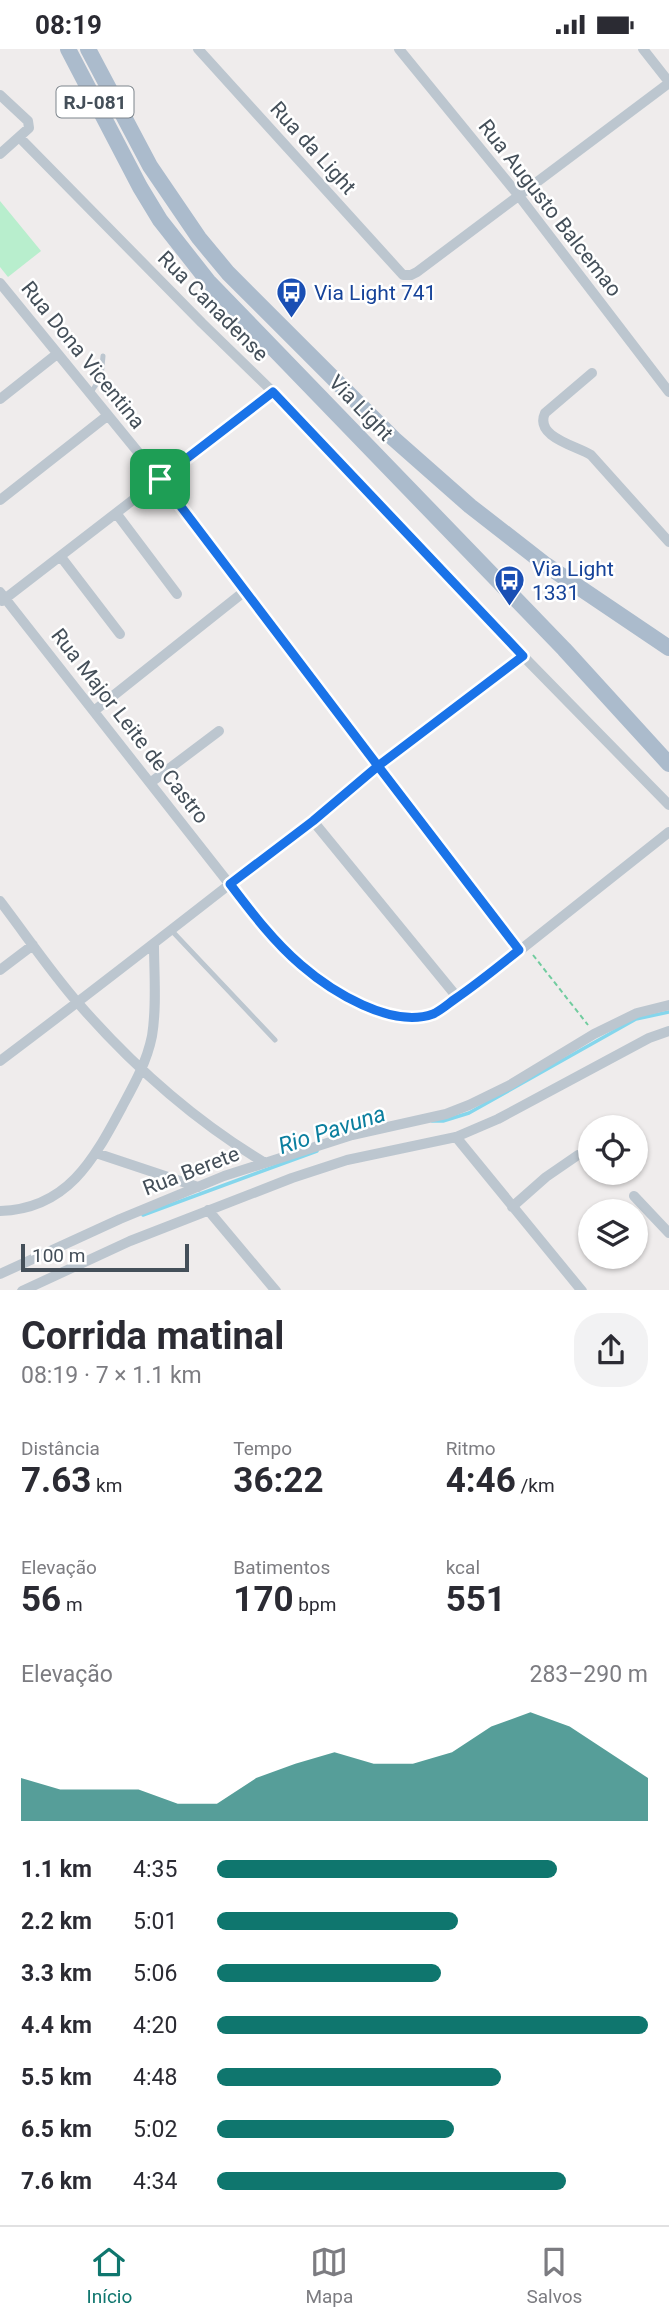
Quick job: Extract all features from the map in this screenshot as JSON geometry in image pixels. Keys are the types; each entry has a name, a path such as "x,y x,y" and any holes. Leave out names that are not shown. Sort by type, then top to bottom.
{"main road":[{"name":"Via Light","path":"68,49 140,187 160,220 208,281 536,619 669,764"},
{"name":"Via Light","path":"88,49 150,166 199,239 228,273 394,439 470,506 547,565 669,648"}],"street":[{"name":"Rua da Light","path":"198,49 400,272 411,275 417,272 519,196"},
{"name":"Rua Augusto Balcemao","path":"399,49 519,196 669,392"},
{"path":"519,196 669,82 643,49"},
{"path":"0,95 29,124 28,131 0,153"},
{"name":"Rua Canadense","path":"20,138 273,392 523,656 669,805"},
{"name":"Rua Dona Vicentina","path":"0,283 160,479 378,766 523,948"},
{"path":"0,399 57,354"},
{"path":"592,373 545,413 542,421 544,426 562,443 591,456 668,539"},
{"path":"2,598 61,557 273,392"},
{"path":"0,500 107,416"},
{"path":"116,513 177,594"},
{"path":"61,557 120,634"},
{"path":"94,711 245,591"},
{"name":"Rua Major Leite de Castro","path":"2,598 260,923 301,965 355,1001 390,1015 422,1016 434,1013 523,948 669,832"},
{"path":"0,1061 172,931 313,821 378,766 523,656"},
{"path":"150,783 219,731"},
{"path":"313,821 457,997"},
{"path":"0,901 78,1003 141,1069 235,1145 265,1163"},
{"path":"0,1211 29,1207 52,1197 75,1180 96,1153 141,1069 153,1032 154,944"},
{"path":"0,970 33,945"},
{"name":"Rua Berete","path":"0,1274 198,1187 352,1135 446,1114 510,1085 594,1034 636,1013 669,1005"},
{"name":"Rua Berete","path":"22,1290 118,1246 292,1178 347,1160 456,1137 498,1119 649,1038 669,1031"},
{"path":"456,1137 582,1290"},
{"path":"96,1153 198,1187"},
{"path":"512,1207 546,1177 578,1154"},
{"path":"634,1196 669,1233"},
{"path":"208,1210 276,1290"}],"lane":[{"path":"89,394 101,377 103,356"},
{"path":"172,931 275,1039"}],"path":[{"path":"523,948 581,1013 594,1034"}],"green space":[{"path":"0,201 41,251 8,277 0,267"}],"waterway":[{"name":"Rio Pavuna","path":"432,1121 443,1121 469,1113 636,1019 669,1012"},
{"name":"Rio Pavuna","path":"143,1215 317,1151"}],"place":[{"name":"Via Light 741","path":"291,320"},
{"name":"Via Light 1331","path":"509,608"}],"route":[{"path":"160,479 273,392 523,656 378,766 519,950 472,988 434,1013 422,1016 390,1015 355,1001 325,983 279,944 230,884 313,821 378,766 160,479"}]}
